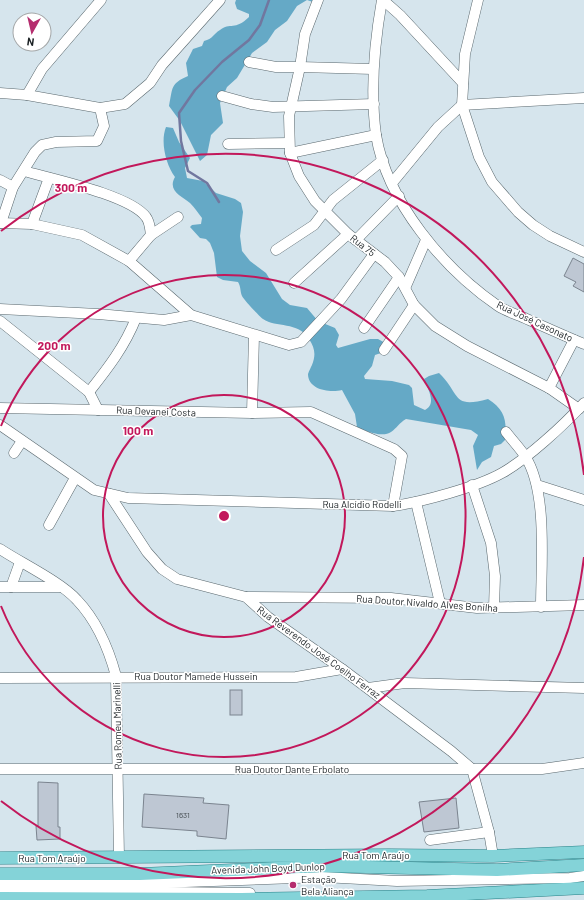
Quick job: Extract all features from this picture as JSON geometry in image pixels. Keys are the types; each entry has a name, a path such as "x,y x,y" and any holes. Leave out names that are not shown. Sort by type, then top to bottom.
{"main road":[{"name":"Rua Tom Araújo","path":"0,858 390,855 493,856 584,852"},
{"name":"Avenida John Boyd Dunlop","path":"0,874 140,874 323,866 496,870 584,865"},
{"path":"0,898 241,899 427,896 584,888"},
{"path":"427,896 443,900"}],"street":[{"path":"27,95 42,69 101,0"},
{"path":"0,93 27,95 100,108 125,104 150,83 162,65 220,0"},
{"name":"Rua 75","path":"318,0 305,34 291,107 290,148 299,176 315,201 352,237 385,262 400,277 406,286 414,305 435,326 467,346 582,406"},
{"path":"383,0 400,15 463,83"},
{"name":"Rua José Casonato","path":"383,0 375,37 373,69 376,135 383,160 399,196 426,240 445,262 500,307 584,344"},
{"path":"478,0 465,54 462,105 479,157 492,182 501,194 533,225 550,236 584,252"},
{"path":"249,62 276,67 300,66 373,69"},
{"path":"222,96 251,104 291,107 374,104"},
{"path":"392,183 438,127 462,105 584,98"},
{"path":"100,108 104,126 97,141 56,142 42,145 35,152 13,187 0,223 32,224 82,235 128,261 191,315 289,345 298,343 341,299 374,254"},
{"path":"228,144 290,148 376,135"},
{"path":"276,250 314,225 333,200 383,160"},
{"path":"24,171 103,193 137,208 148,219 151,235"},
{"path":"32,224 49,178"},
{"path":"0,180 13,187"},
{"path":"294,283 352,237 399,196"},
{"path":"128,261 151,235 178,217"},
{"path":"406,286 426,240"},
{"path":"364,328 400,277"},
{"path":"384,350 414,305"},
{"path":"0,309 98,314 164,320 191,315"},
{"path":"89,392 118,355 136,318"},
{"path":"0,321 89,392 98,410"},
{"path":"252,414 254,335"},
{"path":"548,388 574,340"},
{"name":"Rua Alcídio Rodelli","path":"109,494 128,498 393,506 416,502 472,485 501,474 526,457 582,406"},
{"name":"Rua Devanei Costa","path":"0,408 252,414 311,412 394,449 402,456 393,506"},
{"path":"0,425 75,478 94,490 109,494"},
{"path":"506,432 526,457 537,485 540,506 541,607"},
{"path":"14,452 22,441"},
{"path":"49,526 75,478"},
{"path":"472,485 492,543 495,576 494,608"},
{"path":"537,485 584,500"},
{"name":"Rua Reverendo José Coelho Ferraz","path":"109,494 147,552 162,569 177,579 246,597 268,617 368,688 451,751 472,769"},
{"path":"416,502 440,603"},
{"name":"Rua Romeu Marinelli","path":"0,549 61,587 77,600 90,618 105,645 116,676 119,858"},
{"path":"11,587 20,562"},
{"path":"0,587 61,587"},
{"name":"Rua Doutor Nivaldo Alves Bonilha","path":"246,597 391,598 477,608 584,605"},
{"name":"Rua Doutor Mamede Hussein","path":"0,678 116,676 296,677 342,669"},
{"path":"368,688 405,683 584,688"},
{"name":"Rua Doutor Dante Erbolato","path":"0,769 542,769 584,763"},
{"path":"472,769 489,832 493,856"},
{"path":"430,840 489,832"},
{"path":"0,881 157,883 323,877 397,881 570,878 584,876"},
{"path":"0,890 266,893 397,891 570,886 584,884"}],"shaded area":[{"path":"236,0 307,0 297,6 287,21 275,30 267,42 252,53 237,78 227,87 220,103 223,123 211,135 207,155 200,161 180,121 169,106 172,90 178,81 188,76 186,63 193,49 202,46 204,41 224,28 240,24 249,17 249,14 237,9 235,3"},
{"path":"166,127 173,128 179,142 190,158 185,168 187,178 203,181 216,193 235,199 241,203 243,212 240,236 242,251 250,261 266,273 282,299 290,305 307,308 318,321 335,328 339,335 336,345 338,348 370,339 378,339 387,344 387,351 375,355 372,366 364,376 365,379 392,381 409,385 412,388 414,405 425,410 429,407 431,400 424,379 439,373 462,401 476,402 488,399 498,407 504,416 506,427 505,440 501,444 494,446 491,457 482,462 477,470 473,446 478,435 471,430 406,419 388,434 379,434 364,430 357,427 355,414 342,390 332,391 320,389 312,384 308,374 313,361 314,349 304,333 293,327 268,322 263,319 243,298 238,282 223,280 217,277 214,253 210,243 206,239 200,238 190,227 192,225 201,224 202,218 190,203 174,190 173,182 175,177 169,166 164,146 164,133"}],"building":[{"path":"573,258 584,264 584,292 573,286 576,282 564,276"},
{"path":"230,690 242,690 242,715 230,715"},
{"path":"38,782 58,783 58,827 60,827 60,839 37,840 36,826 38,826"},
{"path":"144,794 204,798 203,803 229,805 226,839 197,836 197,831 142,827"},
{"path":"456,798 459,828 424,832 419,802"}],"waterway":[{"path":"219,202 207,183 188,171 181,141 179,113 195,90 222,62 249,40 260,25 269,0"}],"place":[{"name":"Estação Bela Aliança","path":"293,885"}]}
